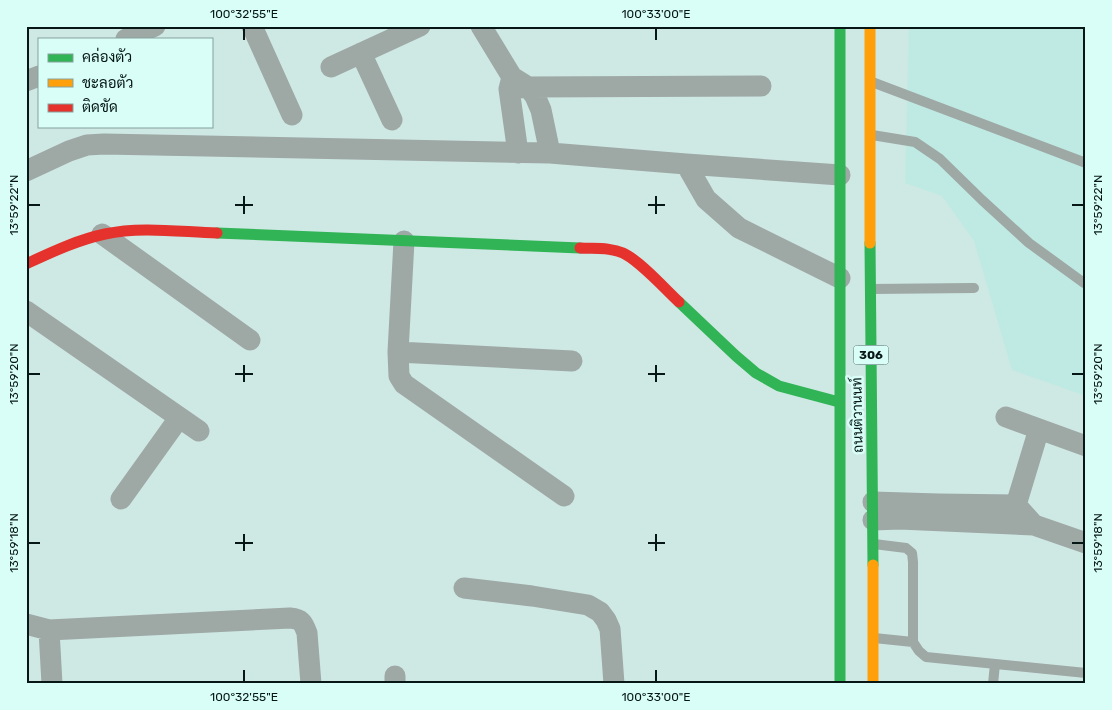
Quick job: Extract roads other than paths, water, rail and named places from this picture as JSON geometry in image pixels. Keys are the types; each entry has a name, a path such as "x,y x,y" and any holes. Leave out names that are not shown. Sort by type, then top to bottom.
{"main road":[{"name":"ถนนติวานนท์","path":"840,26 839,402 844,503 844,571 840,684"},
{"name":"ถนนติวานนท์","path":"870,26 870,508 873,544 869,571 873,684"},
{"path":"26,264 70,244 102,234 143,230 605,249 623,253 639,264 756,373 779,386 839,402"}],"street":[{"path":"128,38 154,26 158,38"},
{"path":"252,26 292,115"},
{"path":"330,67 420,26"},
{"path":"481,26 516,84 538,103 550,153"},
{"path":"361,53 392,120"},
{"path":"26,81 38,76"},
{"path":"516,84 761,86"},
{"path":"516,84 518,153"},
{"path":"26,171 69,151 88,145 104,144 550,153 840,174"},
{"path":"686,164 706,198 739,228 840,278"},
{"path":"102,234 250,340"},
{"path":"404,241 398,352 399,376 404,384 564,496"},
{"path":"26,311 199,431"},
{"path":"398,352 572,361"},
{"path":"1006,417 1086,446"},
{"path":"121,499 179,418"},
{"path":"1007,524 1016,505 1039,429"},
{"path":"870,508 938,504 1016,505 1034,525"},
{"path":"870,508 900,519 1034,525 1086,543"},
{"path":"464,588 588,605 600,612 610,629 614,684"},
{"path":"26,624 49,630 298,619 304,625 306,633 311,684"},
{"path":"49,630 52,684"}],"lane":[{"path":"871,82 1086,163"},
{"path":"871,134 915,142 940,159 1029,243 1084,283"},
{"path":"870,289 974,288"},
{"path":"873,544 906,548 912,553 913,642 918,651 926,657 1086,673"},
{"path":"872,638 913,642"},
{"path":"993,684 995,664"}]}
